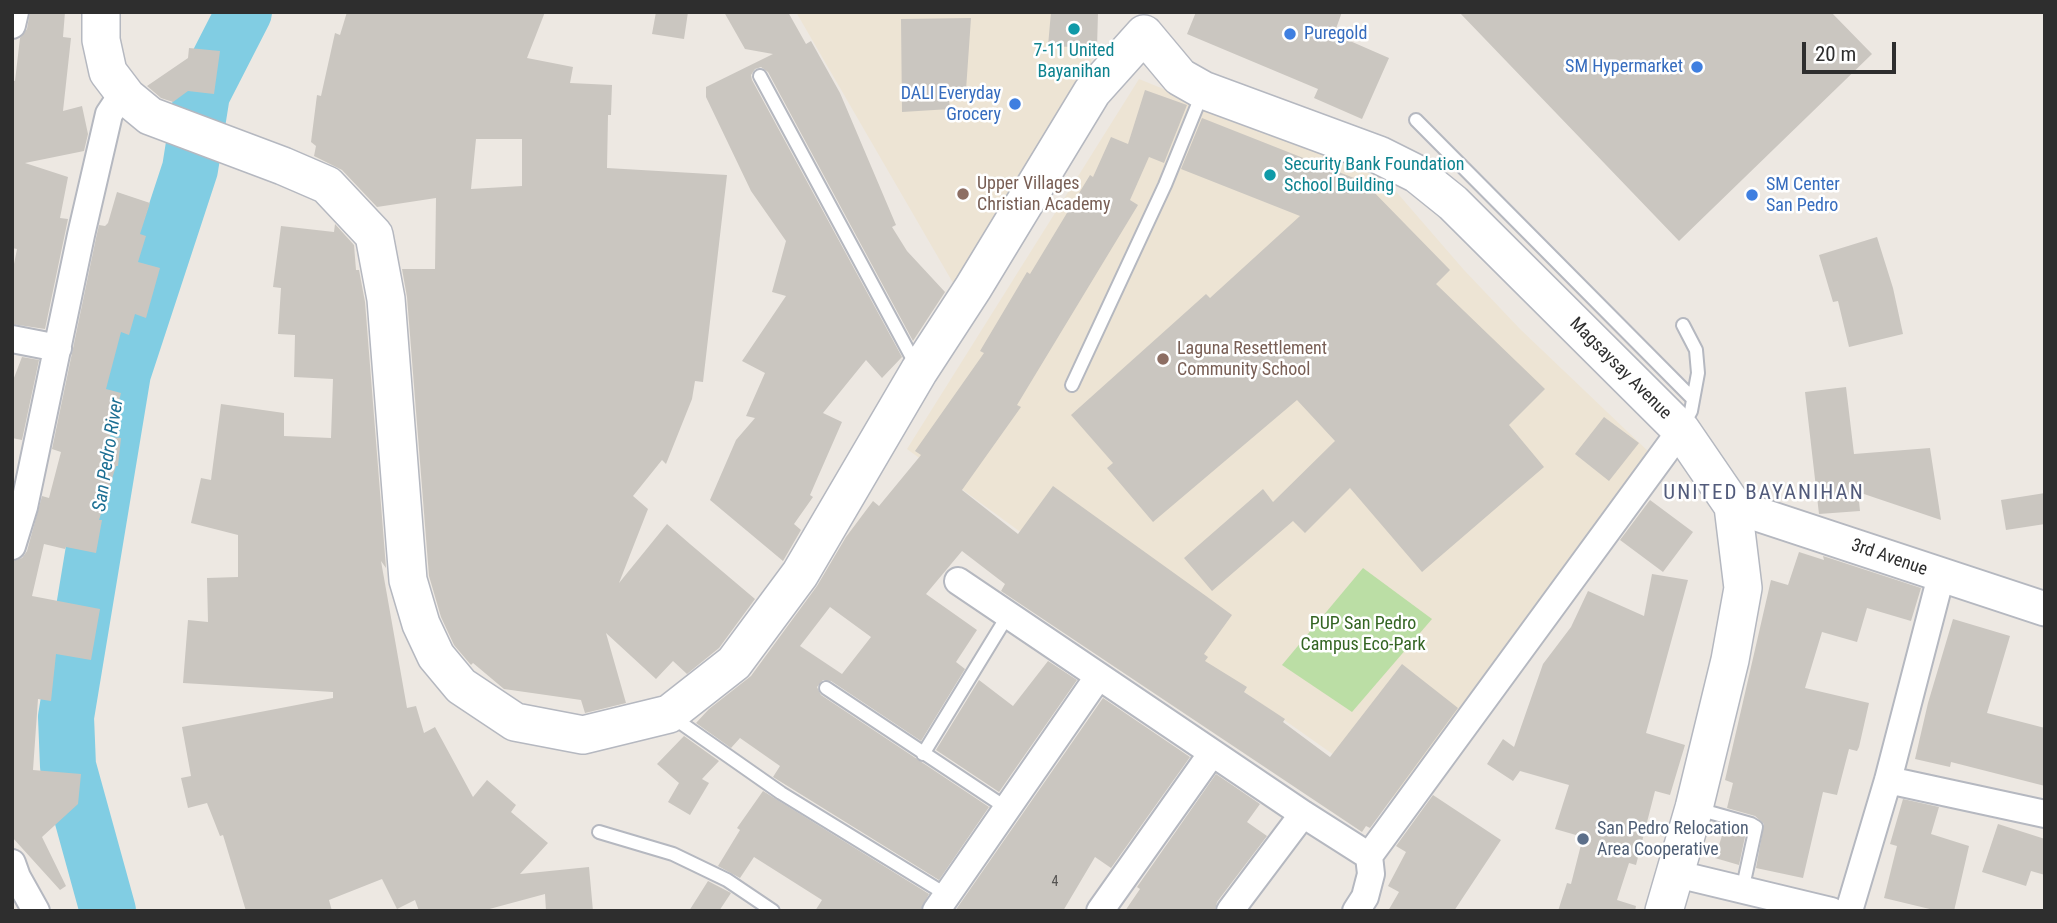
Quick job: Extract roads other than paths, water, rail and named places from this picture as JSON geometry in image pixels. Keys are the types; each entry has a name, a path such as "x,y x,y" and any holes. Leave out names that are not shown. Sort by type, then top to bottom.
{"main road":[{"path":"101,12 101,40 108,72 127,97 150,116 327,185 374,235 386,299 408,580 421,624 436,656 461,686 515,722 583,735 668,714 734,663 800,574 919,371 973,288 1092,92 1141,23"},
{"name":"Magsaysay Avenue","path":"1141,23 1180,77 1203,90 1379,155 1417,174 1453,203 1687,414 1733,506 1743,588 1730,660 1695,808 1664,911"}],"street":[{"path":"12,25 15,12"},
{"path":"12,547 24,507 109,114 117,102 127,97"},
{"path":"12,339 58,348"},
{"path":"1356,911 1365,897 1371,874 1369,856 1687,414"},
{"name":"3rd Avenue","path":"1733,506 2045,609"},
{"path":"1849,911 1888,780 1941,576"},
{"path":"958,582 1369,856"},
{"path":"942,903 1098,677"},
{"path":"1100,911 1212,753"},
{"path":"1888,780 2045,814"},
{"path":"1230,911 1303,814"},
{"path":"12,863 36,911"},
{"path":"1676,874 1831,911"}],"lane":[{"path":"760,76 919,371"},
{"path":"1072,385 1165,186 1203,90"},
{"path":"1416,120 1687,414"},
{"path":"1684,326 1696,350 1698,373 1687,414"},
{"path":"923,754 1008,615"},
{"path":"825,688 1008,810"},
{"path":"668,714 942,903"},
{"path":"1695,808 1756,827 1742,891"},
{"path":"599,832 673,854 727,880 773,911"}],"waterway":[{"name":"San Pedro River","path":"108,911 68,766 66,717 123,373 190,169 202,94 244,12"}],"place":[{"name":"7-11 United Bayanihan","path":"1074,29"},
{"name":"Puregold","path":"1290,34"},
{"name":"SM Hypermarket","path":"1697,67"},
{"name":"DALI Everyday Grocery","path":"1015,104"},
{"name":"Security Bank Foundation School Building","path":"1270,175"},
{"name":"Upper Villages Christian Academy","path":"963,194"},
{"name":"SM Center San Pedro","path":"1752,195"},
{"name":"Laguna Resettlement Community School","path":"1163,359"},
{"name":"San Pedro Relocation Area Cooperative","path":"1583,839"}],"district":[{"name":"UNITED BAYANIHAN","path":"1764,494"}],"park label":[{"name":"PUP San Pedro Campus Eco-Park","path":"1363,634"}]}
